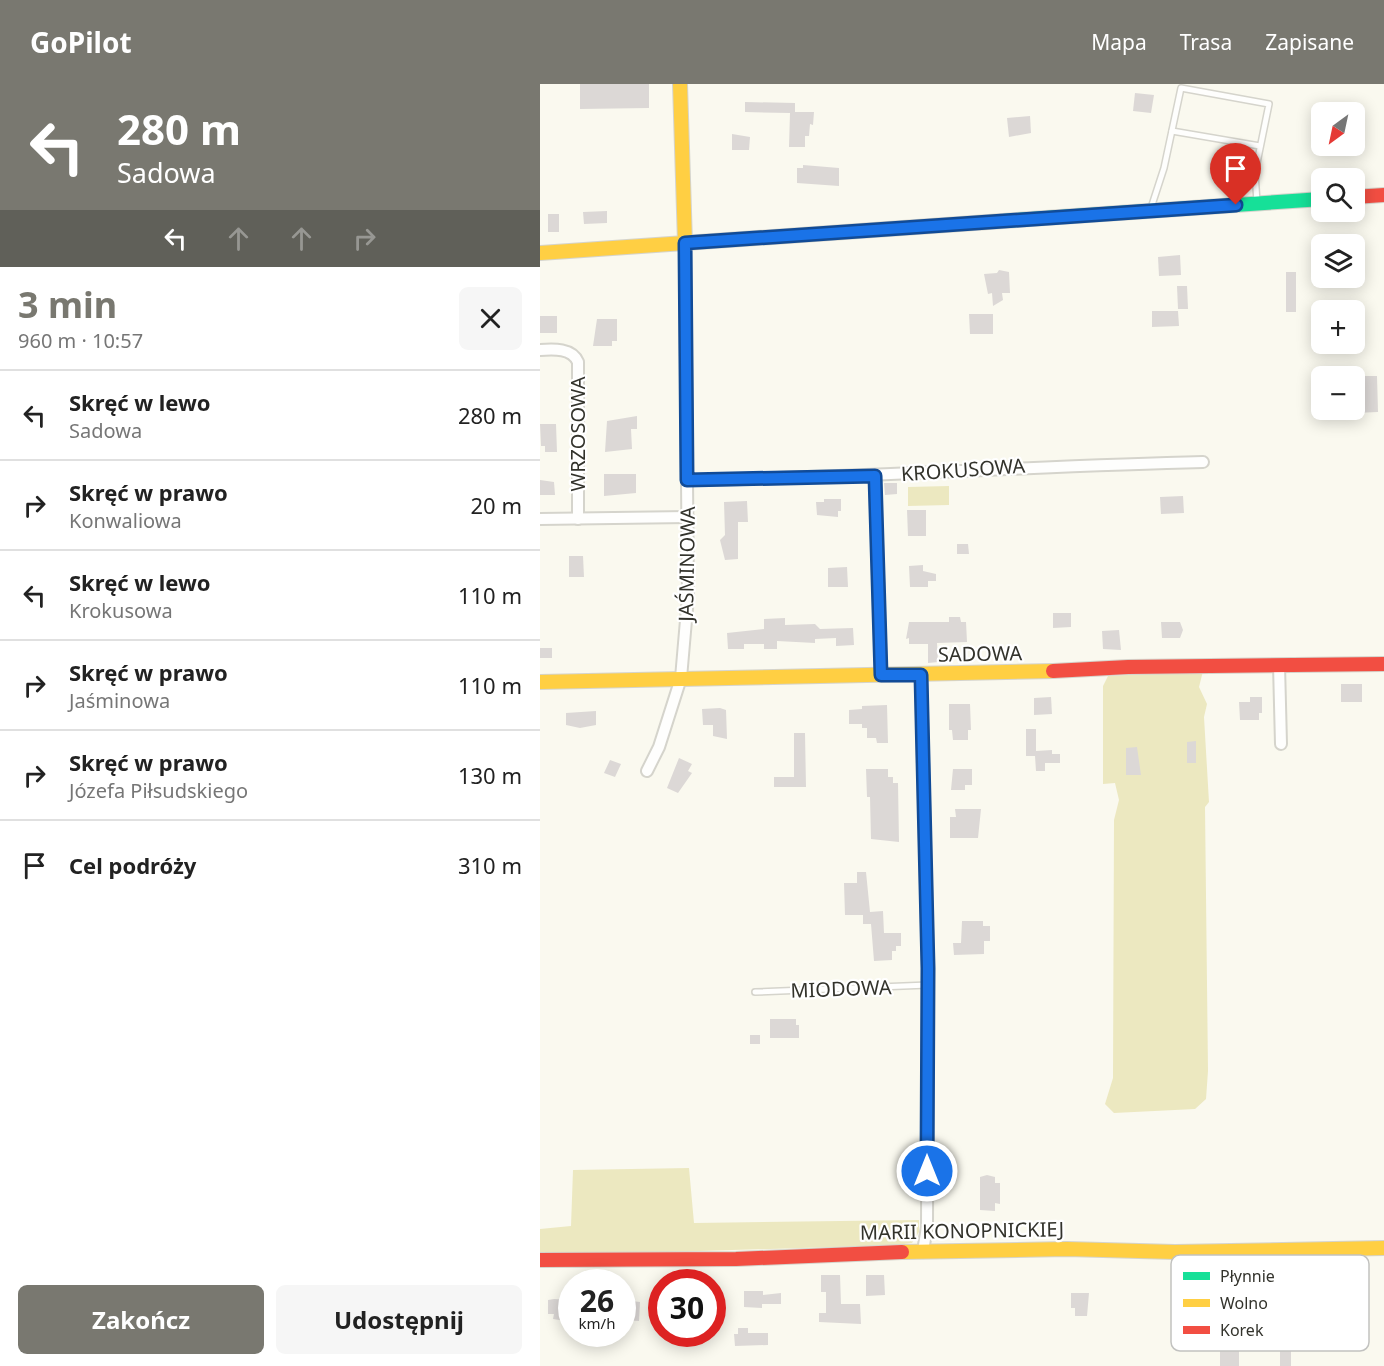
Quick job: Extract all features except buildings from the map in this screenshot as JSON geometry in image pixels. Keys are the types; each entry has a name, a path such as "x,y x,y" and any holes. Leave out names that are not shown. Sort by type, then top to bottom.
{"street":[{"path":"680,84 685,243"},
{"path":"1365,196 1384,195"},
{"path":"540,253 1311,200"},
{"name":"JAŚMINOWA","path":"647,771 659,747 681,678 688,597 685,243"},
{"name":"WRZOSOWA","path":"540,350 571,353 578,362 579,519"},
{"name":"KROKUSOWA","path":"687,480 875,476 1032,466 1203,462"},
{"path":"875,476 881,675"},
{"path":"540,519 688,517"},
{"name":"SADOWA","path":"540,681 921,675 1128,667 1384,664"},
{"path":"1279,665 1281,744"},
{"path":"921,675 928,985 927,1227 923,1251"},
{"name":"MARII KONOPNICKIEJ","path":"540,1260 736,1259 923,1251 1068,1249 1175,1252 1384,1248"}],"lane":[{"path":"1150,211 1181,88 1269,104 1255,173 1257,203"},
{"path":"1172,131 1260,146"},
{"name":"MIODOWA","path":"755,993 928,985"}],"shaded area":[{"path":"949,486 949,505 908,506 908,487"},
{"path":"1203,671 1199,687 1207,704 1204,717 1209,802 1205,807 1208,1071 1206,1099 1195,1109 1114,1113 1105,1104 1113,1078 1114,820 1119,800 1115,783 1103,784 1103,686 1108,676"},
{"path":"689,1168 694,1223 919,1220 919,1232 912,1243 896,1245 540,1256 540,1229 571,1226 573,1170"}],"traffic: fast":[{"path":"1003,221 1311,200"}],"traffic: slow":[{"path":"680,84 685,243"},
{"path":"540,253 1003,221"},
{"path":"540,682 1053,671"},
{"path":"902,1252 1067,1249 1175,1252 1384,1248"}],"traffic: jam":[{"path":"1365,196 1384,195"},
{"path":"1053,671 1128,667 1384,664"},
{"path":"540,1260 736,1259 902,1252"}],"route":[{"path":"927,1171 928,968 921,675 881,675 875,476 687,480 685,243 1236,205"}]}
